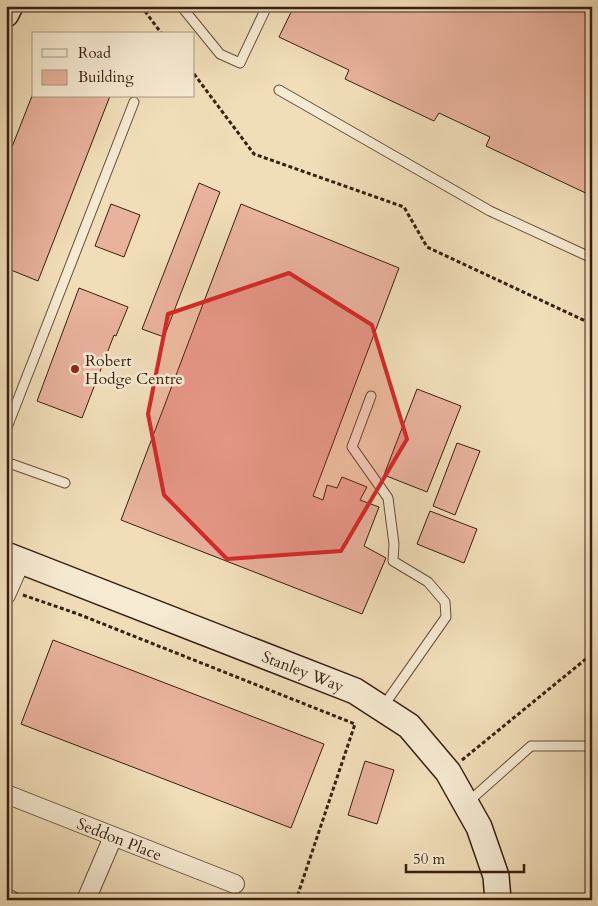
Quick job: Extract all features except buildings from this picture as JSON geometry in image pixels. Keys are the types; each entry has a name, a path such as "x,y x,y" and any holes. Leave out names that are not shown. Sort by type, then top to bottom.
{"street":[{"path":"6,14 10,6"},
{"path":"8,592 14,558"},
{"name":"Stanley Way","path":"14,558 355,691 409,726 448,772 479,827 496,876 498,900"},
{"name":"Seddon Place","path":"6,794 235,884"},
{"path":"86,900 113,837"},
{"path":"6,898 11,900"}],"lane":[{"path":"181,6 220,54 240,63 266,6"},
{"path":"279,90 490,210 592,258"},
{"path":"6,430 134,102"},
{"path":"371,396 352,447 388,498 394,544 393,560 428,582 445,602 446,617 382,709"},
{"path":"6,462 65,484"},
{"path":"466,804 531,746 592,746"}],"path":[{"path":"141,6 160,32"},
{"path":"195,75 254,154 404,207 427,247 592,324"},
{"path":"8,592 78,614 355,724 296,900"},
{"path":"448,772 592,654"}],"highlighted area":[{"path":"289,273 372,325 407,439 341,551 227,559 164,495 148,414 168,314"}],"place":[{"name":"Robert Hodge Centre","path":"75,369"}]}
